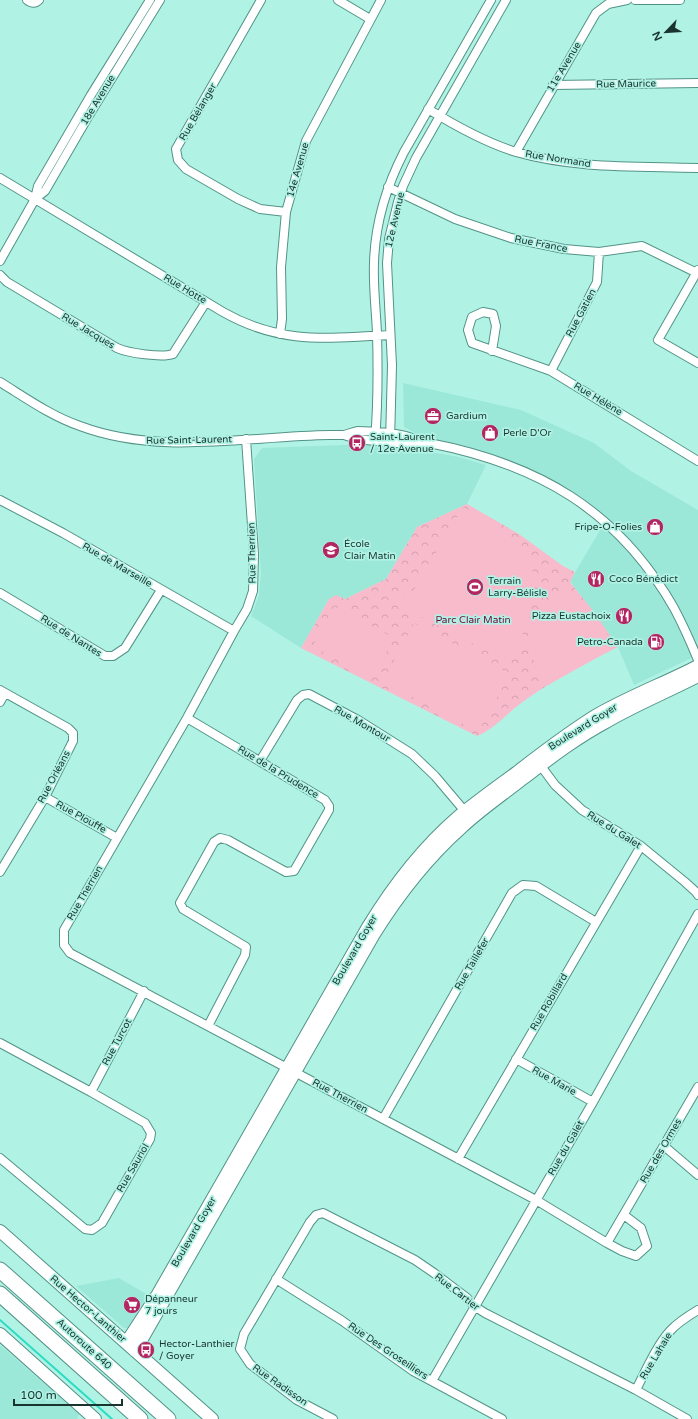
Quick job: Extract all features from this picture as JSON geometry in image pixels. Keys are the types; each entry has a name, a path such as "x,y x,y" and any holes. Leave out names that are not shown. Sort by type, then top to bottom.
{"highway":[{"name":"Autoroute 640","path":"0,1270 168,1419"},
{"name":"Autoroute 640","path":"0,1294 140,1419"}],"street":[{"path":"27,0 37,2 40,0"},
{"name":"18e Avenue","path":"0,261 35,199 38,186 91,95 150,0"},
{"name":"18e Avenue","path":"35,199 45,192 88,117 160,0"},
{"name":"Rue Bélanger","path":"262,0 176,149 178,160 186,170 238,199 260,209 286,212"},
{"path":"338,0 370,19"},
{"name":"14e Avenue","path":"280,334 282,319 281,267 286,212 306,141 381,0"},
{"name":"12e Avenue","path":"375,436 378,376 374,252 381,210 388,187 404,152 491,0"},
{"name":"12e Avenue","path":"390,438 392,365 387,271 388,247 400,193 416,158 439,116 506,0"},
{"name":"11e Avenue","path":"516,152 553,85 596,14 608,4 627,0"},
{"path":"635,0 680,0"},
{"name":"Rue Maurice","path":"553,85 698,83"},
{"name":"Rue Normand","path":"428,109 464,129 516,152 551,160 585,165 698,168"},
{"name":"Rue Hotte","path":"0,178 206,302 246,324 280,334 312,338 390,335"},
{"name":"Rue France","path":"388,187 455,219 511,238 564,249 599,252 642,246 697,272"},
{"name":"Rue Gatien","path":"551,370 597,282 599,252"},
{"path":"697,272 658,340 698,363"},
{"name":"Rue Jacques","path":"0,275 7,282 117,348 128,352 166,355 173,354 206,302"},
{"name":"Rue Hélène","path":"492,351 496,326 493,314 483,312 472,317 468,330 472,343 492,351 551,370 698,461"},
{"name":"Rue Saint-Laurent","path":"0,382 63,419 107,435 154,442 190,442 318,435 344,435 356,439 375,436 390,438 407,444 424,442 465,451 507,464 550,484 588,508 623,539 647,567 677,614 698,660"},
{"name":"Rue Therrien","path":"246,439 254,554 253,591 247,609 187,718 64,930 64,945 70,953 536,1200"},
{"name":"Rue de Marseille","path":"0,500 62,533 234,631"},
{"name":"Rue de Nantes","path":"0,593 105,656 113,656 125,648 161,590"},
{"name":"Boulevard Goyer","path":"131,1347 158,1294 291,1070 354,950 387,896 422,853 450,825 468,815 538,762 568,734 598,715 630,698 698,666"},
{"name":"Boulevard Goyer","path":"538,762 624,712 698,676"},
{"path":"0,702 2,692"},
{"name":"Rue Orléans","path":"0,872 45,797 73,741 73,733 68,728 2,692"},
{"name":"Rue Montour","path":"260,762 297,700 303,695 309,694 358,720 412,754 435,776 468,815"},
{"name":"Rue de la Prudence","path":"187,718 325,800 329,806 329,810 294,871 286,872 228,840 220,838 214,842 180,903 183,909 246,947 245,955 208,1026"},
{"name":"Rue du Galet","path":"538,762 555,785 582,810 641,846 685,882 698,895"},
{"name":"Rue Plouffe","path":"45,797 117,838"},
{"name":"Rue Robillard","path":"458,1159 641,846"},
{"name":"Rue Taillefer","path":"383,1119 512,893 523,885 536,886 596,922"},
{"name":"Rue du Galet","path":"432,1381 697,919"},
{"name":"Rue Turcot","path":"91,1092 144,991"},
{"name":"Rue Sauriol","path":"0,1043 91,1092 144,1123 151,1133 150,1139 102,1223 92,1230 85,1229 0,1158"},
{"name":"Rue Marie","path":"516,1059 593,1102"},
{"name":"Rue des Ormes","path":"608,1243 698,1087"},
{"path":"664,1146 698,1174"},
{"path":"536,1200 622,1252 636,1256 647,1246 641,1228 624,1215"},
{"name":"Rue Cartier","path":"276,1279 310,1222 316,1215 323,1213 415,1260 485,1313 636,1390 687,1419"},
{"name":"Rue Hector-Lanthier","path":"0,1231 212,1419"},
{"name":"Rue Des Groseilliers","path":"276,1279 341,1320 413,1371 502,1419"},
{"name":"Rue Radisson","path":"276,1279 244,1334 240,1349 250,1364 297,1400 333,1419"},
{"name":"Rue Lahaie","path":"636,1390 661,1343 670,1331 687,1316 698,1310"},
{"path":"0,1334 90,1417"}],"shaded area":[{"path":"403,383 521,410 594,443 631,471 698,510 698,655 634,685 618,647 570,581 606,520 572,492 533,471 498,457 424,438 404,427"},
{"name":"École Clair Matin","path":"370,444 391,445 459,457 486,465 467,504 417,527 386,579 345,599 329,599 301,648 251,616 259,595 261,574 254,459 262,448"},
{"path":"119,1278 148,1295 128,1328 124,1328 76,1286"},
{"path":"0,1345 79,1414 77,1419 0,1419"}],"green space":[{"name":"Parc Clair Matin","path":"467,504 519,534 563,566 575,572 570,582 594,612 618,647 546,686 518,705 496,725 477,736 301,648 329,599 336,595 345,599 386,579 417,527"},
{"name":"Terrain Larry-Bélisle","path":"463,507 488,521 509,537 524,554 532,570 534,588 528,619 522,633 525,635 509,663 409,610 404,611 400,598 411,595"},
{"path":"567,585 604,629 616,647 548,685 538,669 532,654 529,641 529,630 533,619 541,608"},
{"path":"334,606 394,638 372,678 313,646"},
{"path":"414,623 510,674 478,732 383,681"}],"waterway":[{"path":"0,1320 112,1419"}],"place":[{"name":"Gardium","path":"433,416"},
{"name":"Perle D'Or","path":"490,433"},
{"name":"Saint-Laurent / 12e Avenue","path":"357,443"},
{"name":"Fripe-O-Folies","path":"655,527"},
{"name":"École Clair Matin","path":"331,550"},
{"name":"Coco Bénédict","path":"596,579"},
{"name":"Terrain Larry-Bélisle","path":"475,587"},
{"name":"Pizza Eustachoix","path":"624,616"},
{"name":"Petro-Canada","path":"656,642"},
{"name":"Dépanneur 7 jours","path":"132,1305"},
{"name":"Hector-Lanthier / Goyer","path":"146,1350"}]}
